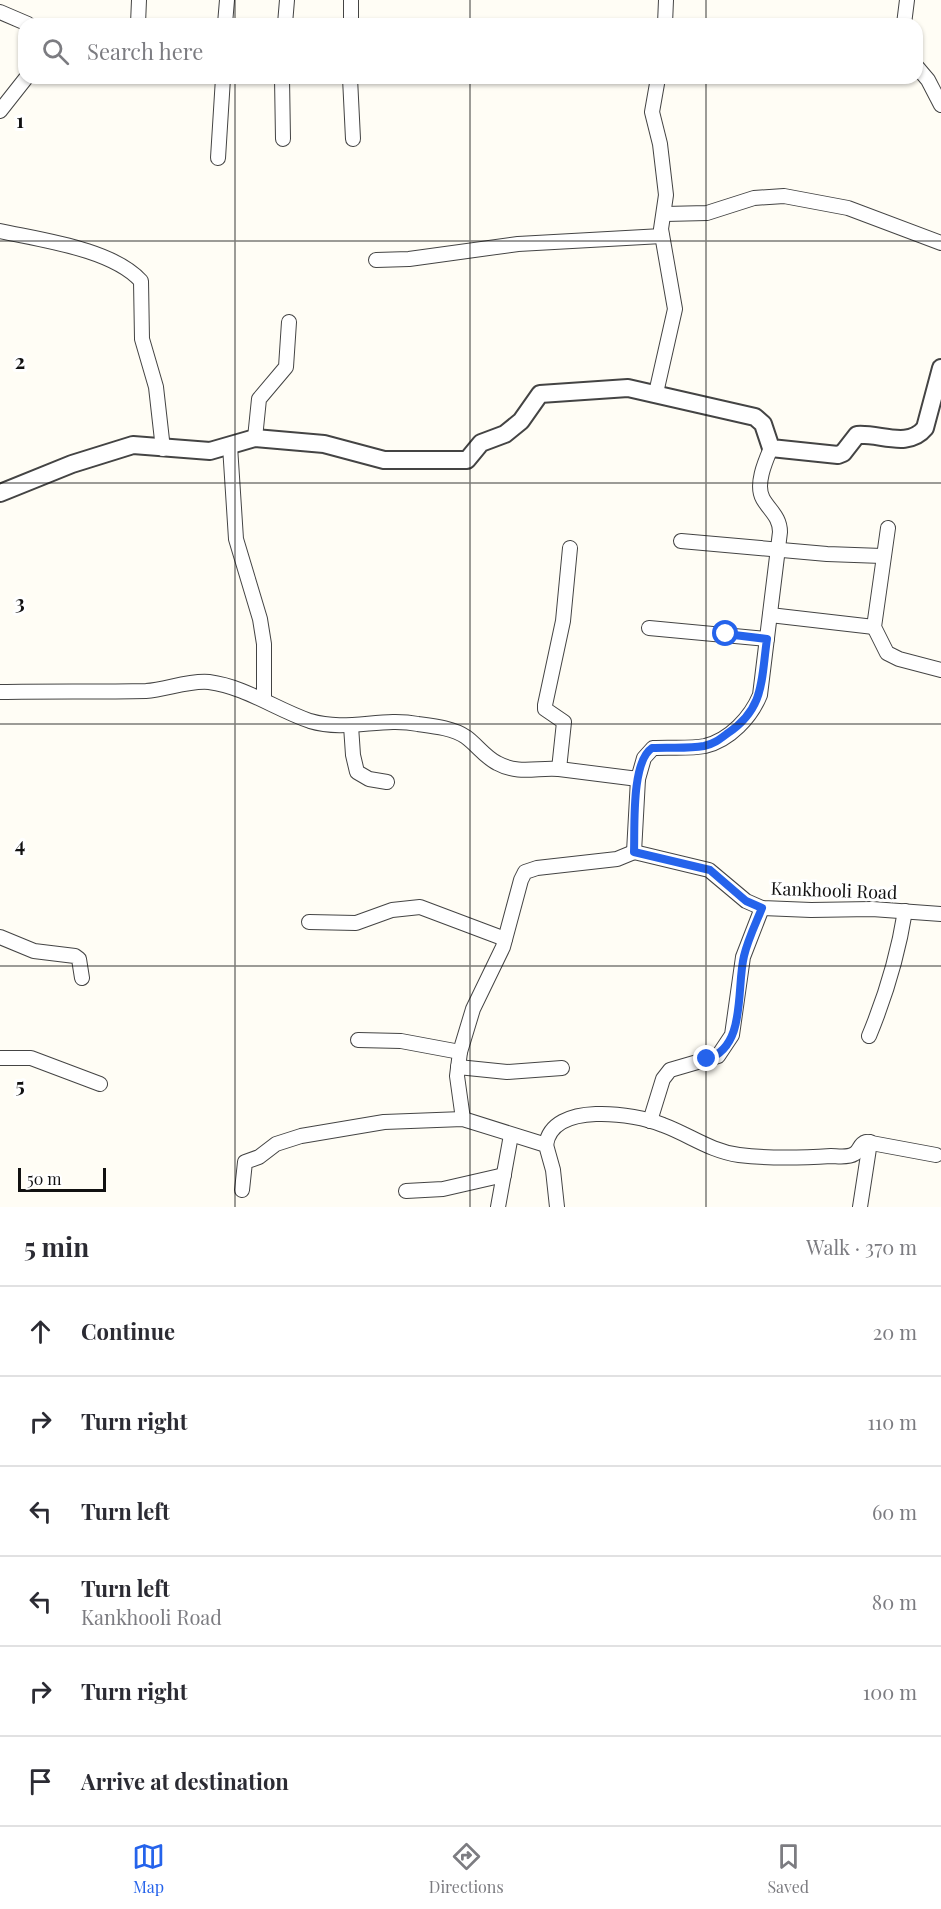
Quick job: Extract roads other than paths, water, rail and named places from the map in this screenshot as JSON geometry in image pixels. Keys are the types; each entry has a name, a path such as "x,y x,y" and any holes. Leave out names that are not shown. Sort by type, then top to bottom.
{"street":[{"path":"138,18 139,0"},
{"path":"226,18 227,0"},
{"path":"286,18 287,0"},
{"path":"351,0 351,18"},
{"path":"665,18 666,0"},
{"path":"905,18 907,0"},
{"path":"0,12 18,20"},
{"path":"923,74 941,105"},
{"path":"0,111 21,84"},
{"path":"218,158 223,84"},
{"path":"282,84 284,139"},
{"path":"350,84 353,140"},
{"path":"656,393 675,309 662,236 666,195 660,144 652,112 657,84"},
{"path":"665,214 707,213 754,198 784,196 848,208 941,243"},
{"path":"0,231 81,249 124,269 141,281 142,339 156,387 163,449"},
{"path":"376,260 518,244 662,236"},
{"path":"255,438 259,399 286,367 289,322"},
{"path":"771,448 838,455 843,453 857,435 906,440 914,437 925,428 941,368"},
{"path":"0,493 72,464 133,445 145,444 163,449 210,452 255,438 324,444 384,460 460,461 471,458 481,443 512,429 540,394 628,388 656,393 672,400 755,417 763,424 771,448 765,461 760,489 762,497 780,524 760,695 745,721 717,741 705,746 652,748 644,758 638,779 634,852 617,859 537,868 525,872 520,880 505,939 473,1009 460,1052 458,1067 463,1119"},
{"path":"230,446 236,539 260,619 264,644 264,699"},
{"path":"888,528 882,556 874,627 887,653 899,659 941,670"},
{"path":"681,541 827,554 882,556"},
{"path":"559,769 564,722 545,709 545,705 563,621 570,548"},
{"path":"770,615 874,627"},
{"path":"649,628 767,639"},
{"path":"0,692 146,691 206,682 242,690 309,720 326,725 351,726 397,720 466,737 498,764 512,769 527,772 546,768 559,769 638,779"},
{"path":"351,726 357,772 369,779 387,782"},
{"name":"Kankhooli Road","path":"634,852 710,870 746,901 762,908 941,914"},
{"path":"309,922 346,924 392,910 420,907 505,939"},
{"path":"650,1121 663,1079 670,1070 718,1056 732,1035 743,957 762,908"},
{"path":"869,1036 891,976 905,911"},
{"path":"0,937 34,951 75,956 79,959 82,978"},
{"path":"358,1040 401,1041 460,1052"},
{"path":"0,1058 31,1058 100,1084"},
{"path":"458,1067 507,1072 562,1068"},
{"path":"557,1207 553,1170 546,1145 548,1136 555,1124 579,1115 608,1114 650,1121 718,1152 740,1155 788,1160 851,1155 863,1142 870,1142 936,1155"},
{"path":"242,1190 245,1162 259,1157 276,1144 301,1136 384,1122 463,1119 546,1145"},
{"path":"498,1207 512,1136"},
{"path":"860,1207 870,1142"},
{"path":"406,1191 443,1189 504,1175"}]}
